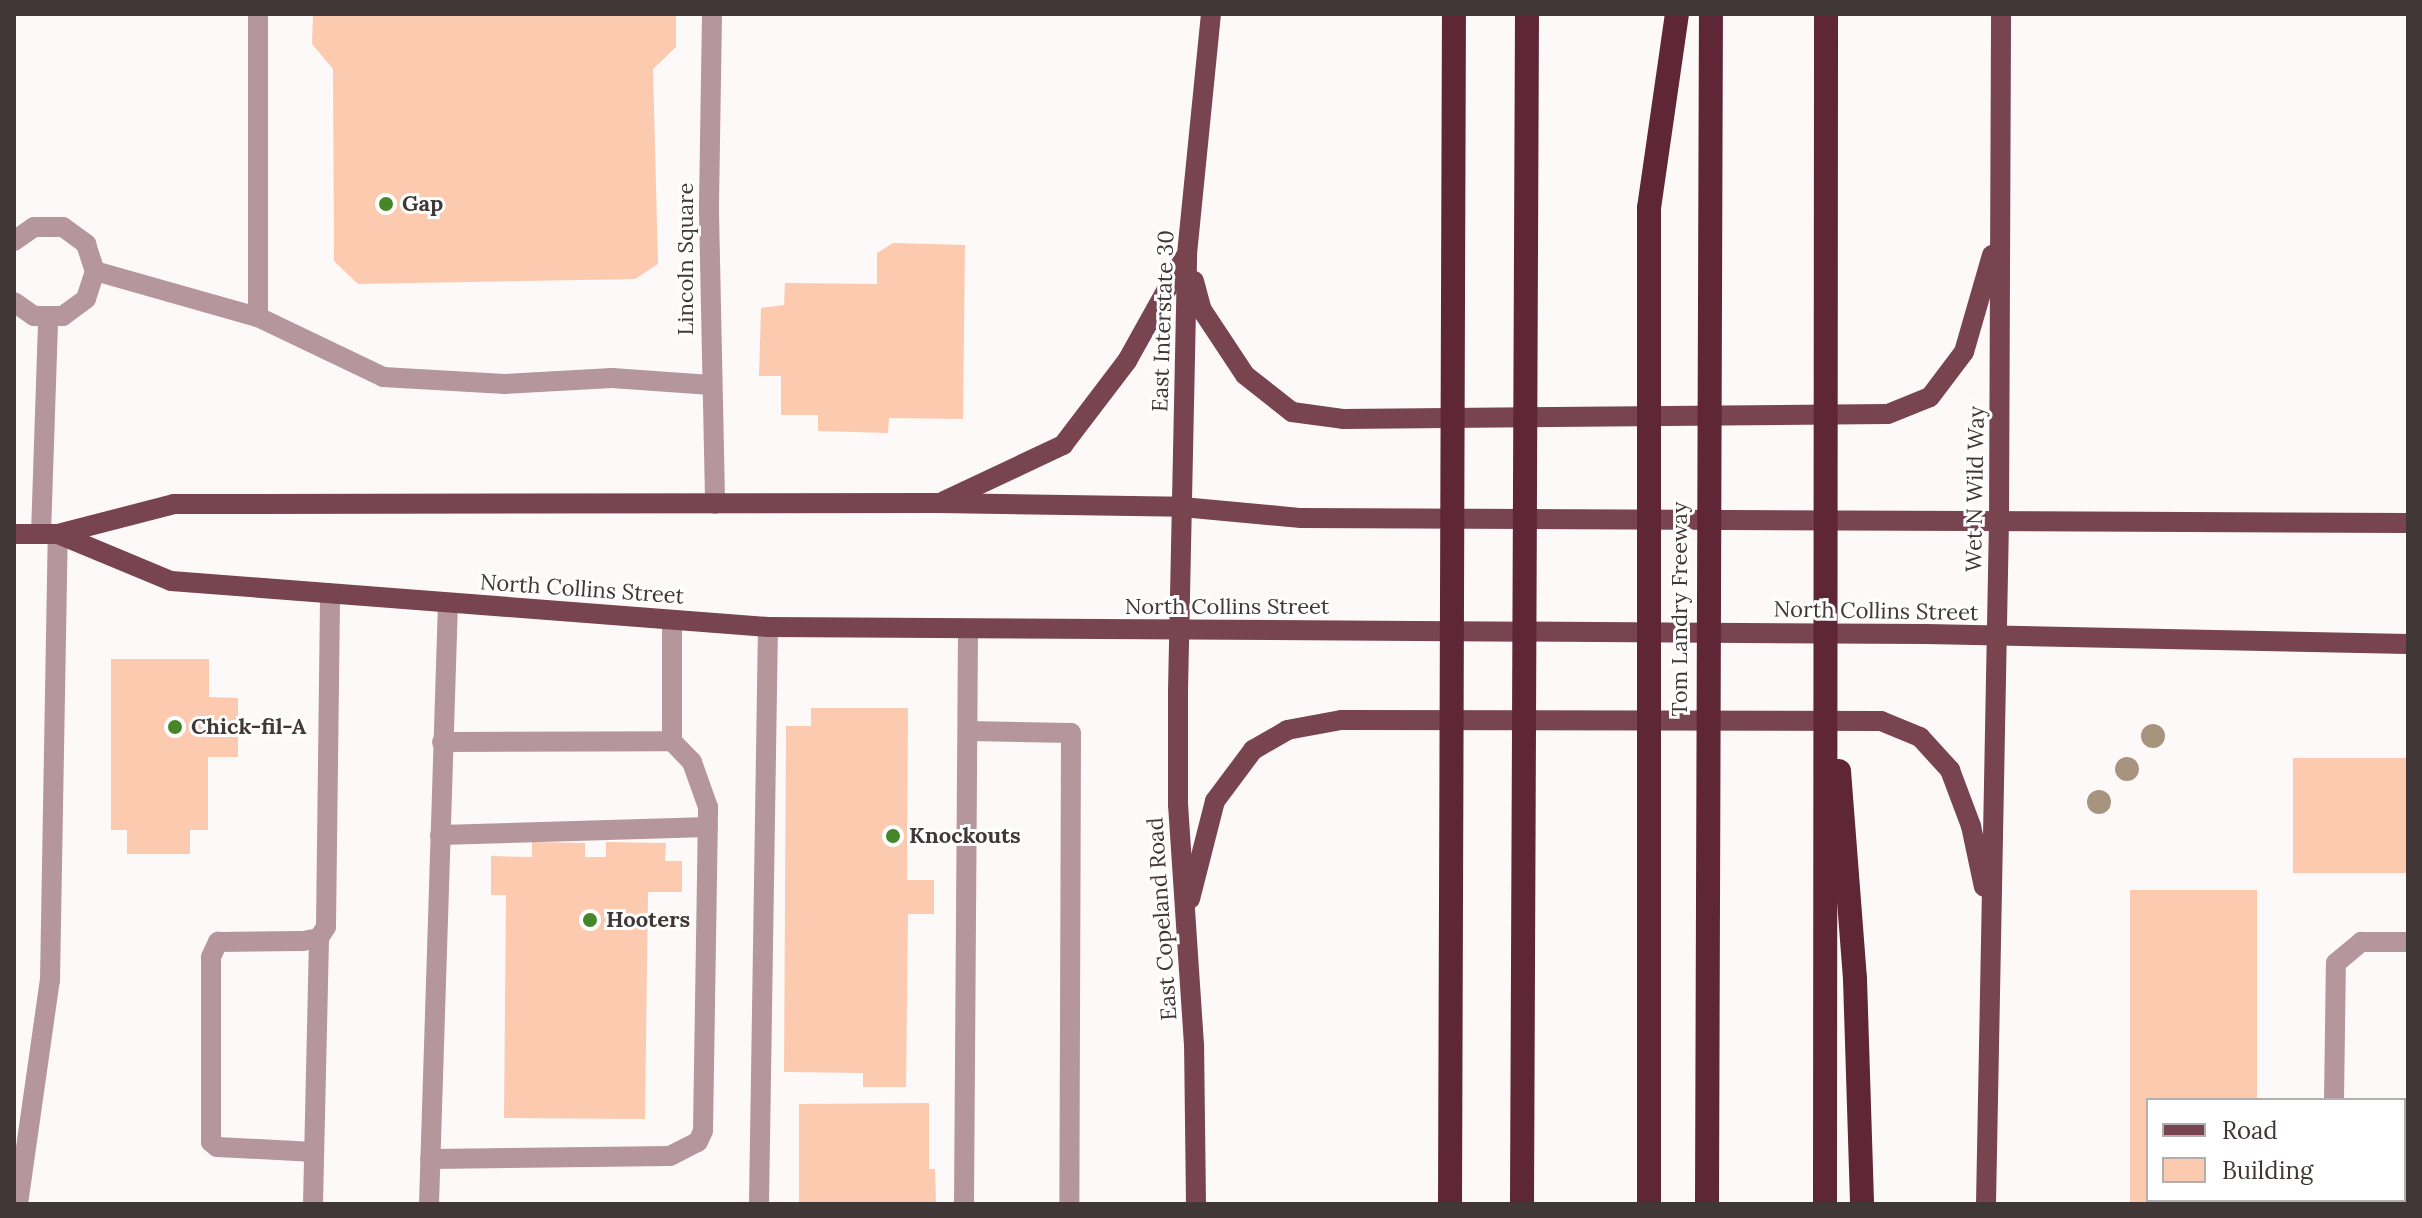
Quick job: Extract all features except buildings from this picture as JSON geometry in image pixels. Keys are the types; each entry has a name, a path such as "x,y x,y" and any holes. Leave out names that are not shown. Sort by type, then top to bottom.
{"highway":[{"path":"1450,1204 1454,14"},
{"path":"1522,1204 1527,14"},
{"path":"1649,1204 1649,208 1677,14"},
{"name":"Tom Landry Freeway","path":"1707,1204 1711,14"},
{"path":"1825,1204 1826,14"},
{"path":"1825,588 1855,979 1862,1204"},
{"path":"1437,1204 1451,984"}],"main road":[{"name":"East Interstate 30","path":"1179,631 1187,254 1211,14"},
{"name":"Wet N Wild Way","path":"1986,1204 1999,522 2001,14"},
{"path":"1187,254 1202,310 1245,375 1292,412 1343,419 1888,414 1930,397 1964,352 1984,296 2001,212"},
{"path":"938,503 1063,445 1127,361 1187,254"},
{"name":"North Collins Street","path":"14,534 49,534 174,504 938,503 1182,507 1301,518 2408,523"},
{"name":"North Collins Street","path":"49,534 171,581 768,627 968,632 1926,634 2408,644"},
{"name":"East Copeland Road","path":"1179,631 1178,805 1194,1045 1196,1204"},
{"path":"1186,919 1215,801 1253,750 1287,730 1341,720 1881,721 1920,737 1950,770 1971,826 1991,923"}],"street":[{"path":"258,14 258,317"},
{"name":"Lincoln Square","path":"712,14 711,385 715,504"},
{"path":"14,241 34,227 63,227 86,244 95,271 86,299 63,316 34,316 14,302"},
{"path":"95,271 258,317 383,377 505,384 612,378 711,385"},
{"path":"18,1204 50,980 48,318"},
{"path":"313,1204 319,938 326,927 330,595"},
{"path":"429,1204 448,603"},
{"path":"430,1159 635,1159 670,1156 698,1142 703,1131 708,827 699,776 672,741 672,620"},
{"path":"759,1204 768,627"},
{"path":"964,1204 968,632"},
{"path":"968,731 1071,733 1069,1204"},
{"path":"442,742 672,741"},
{"path":"440,835 708,827"},
{"path":"314,1152 217,1147 211,1142 211,973 212,948 218,942 319,938"},
{"path":"2334,1098 2336,963 2361,942 2408,942"}],"place":[{"name":"Gap","path":"386,204"},
{"name":"Chick-fil-A","path":"175,727"},
{"name":"Knockouts","path":"893,836"},
{"name":"Hooters","path":"590,920"}]}
